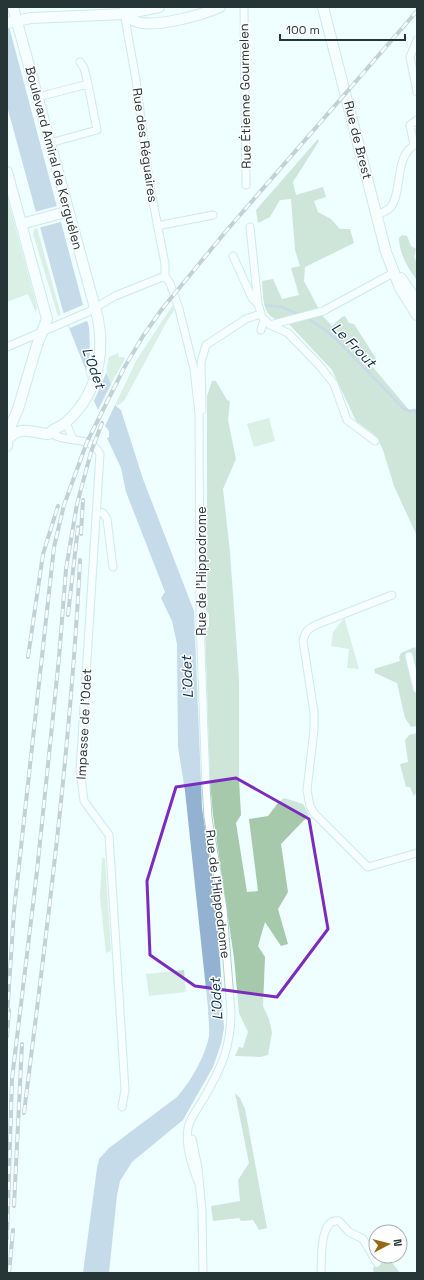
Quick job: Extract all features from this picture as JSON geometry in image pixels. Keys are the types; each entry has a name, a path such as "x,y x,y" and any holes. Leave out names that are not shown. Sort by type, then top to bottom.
{"main road":[{"name":"Boulevard Amiral de Kerguélen","path":"13,7 11,22 38,97 68,207 91,310 100,332 100,356 96,376 90,390 79,408 66,423 51,433"},
{"path":"11,22 159,7"},
{"path":"124,11 135,21 152,23 192,17 220,7"},
{"name":"Rue de Brest","path":"324,7 386,252 395,272"},
{"path":"7,172 47,323 37,345 18,410 9,430 8,442"},
{"path":"21,224 65,212 68,207"},
{"path":"395,272 403,280 417,302"},
{"path":"395,272 400,288 417,315"},
{"path":"18,410 19,419 29,430"},
{"path":"8,442 13,434 29,430 44,434 51,433"}],"street":[{"name":"Rue Étienne Gourmelen","path":"244,7 246,185"},
{"name":"Rue des Réguaires","path":"124,11 165,264 164,276"},
{"path":"417,40 410,57 417,92"},
{"path":"50,143 97,130 84,68 80,62"},
{"path":"38,97 88,84"},
{"path":"377,215 387,210 392,204 404,159 410,148 415,144 410,128 411,124 416,120"},
{"path":"158,226 213,215"},
{"path":"250,227 258,304 265,320 288,333 319,365 334,384 347,420 376,441"},
{"path":"233,256 252,298 258,304"},
{"path":"199,414 203,403 201,362 204,348 216,337 246,319 265,320 304,316 323,311 395,272"},
{"path":"7,347 91,310 108,299 164,276"},
{"name":"Rue de l'Hippodrome","path":"164,276 170,283 179,309 194,369 199,414 200,633 206,786 208,817 225,926 231,1012 230,1038 221,1068 192,1117 188,1132 190,1158 199,1184 203,1225 203,1273"},
{"path":"262,330 265,320"},
{"path":"66,423 73,439"},
{"name":"Impasse de l'Odet","path":"51,433 64,438 87,442 97,448 100,454 80,753 80,778 84,801 109,836 125,1090 122,1107"},
{"path":"96,511 103,514 107,519 113,567"},
{"path":"392,596 318,624 308,629 304,635 303,641 312,692 314,724 307,790 308,798 314,813 368,867 417,853"},
{"path":"409,656 417,689"},
{"path":"321,1273 325,1231 328,1224 332,1221 338,1220 349,1232 360,1236 368,1249"}],"highlighted area":[{"path":"236,778 309,819 328,929 277,997 195,986 150,955 147,881 176,787"}],"green space":[{"path":"318,139 319,141 293,182 296,195 323,187 326,197 314,201 318,212 331,219 340,229 350,229 354,243 305,267 304,281 322,315 332,326 345,316 349,323 354,324 377,360 372,366 410,411 417,408 417,536 394,486 383,450 376,436 356,421 332,370 286,321 278,320 272,317 265,308 262,281 273,279 282,299 299,295 291,268 300,266 295,250 291,199 280,200 270,217 258,223 256,210"},
{"path":"7,196 37,307 36,313 28,294 7,302"},
{"path":"37,228 61,315 58,316 33,234 34,230"},
{"path":"402,235 407,236 411,246 416,249 414,257 417,263 417,280 407,266 402,255 399,238"},
{"path":"172,306 175,309 124,401 117,406 116,403 136,361"},
{"path":"118,353 119,357 124,357 125,359 111,384 106,371 109,357"},
{"path":"212,381 216,381 227,400 230,401 228,420 236,459 223,489 230,552 239,679 239,779 241,815 236,823 247,892 258,891 249,819 268,816 284,798 303,804 309,815 281,844 288,892 278,909 288,944 281,946 265,922 258,946 265,957 263,1006 269,1019 272,1033 268,1055 260,1057 235,1056 239,1047 243,1048 248,1032 239,1013 234,958 213,815 210,781 205,628 209,627 209,614 205,608 207,601 207,396"},
{"path":"269,418 275,441 254,447 247,424"},
{"path":"344,618 359,669 347,668 349,649 331,646 333,632"},
{"path":"415,647 417,654 417,726 411,727 405,718 397,683 375,673 374,669 400,661 399,657 401,653"},
{"path":"417,733 417,791 414,796 410,787 406,787 400,764 408,762 405,740 409,735"},
{"path":"102,858 105,858 111,951 106,953 100,897"},
{"path":"184,970 186,992 149,996 146,974"},
{"path":"235,1093 240,1098 245,1109 267,1228 259,1230 253,1220 241,1221 239,1218 213,1221 211,1206 240,1201 238,1180 249,1163"},
{"path":"377,1264 393,1264 400,1273 374,1273 373,1268"}],"water":[{"name":"L'Odet","path":"7,19 91,335 111,384 116,406 121,410 143,479 194,611 202,808 217,907 224,1028 221,1044 213,1067 183,1120 132,1162 120,1181 117,1195 109,1273 83,1273 99,1159 109,1148 177,1097 187,1084 201,1060 207,1044 209,1036 208,1008 185,791 178,747 177,644 172,621 161,598 165,592 126,492 121,468 107,438 109,437 109,431 105,426 94,401 85,368 64,315 7,106"}],"pier":[{"path":"57,206 61,222 38,228 35,212"},
{"path":"85,304 89,320 70,328 62,314"},
{"path":"89,323 107,371 94,401 86,370 90,353"},
{"path":"111,384 116,403 105,426 98,410"}],"waterway":[{"name":"Le Frout","path":"266,305 281,307 301,315"},
{"name":"Le Frout","path":"306,317 336,339 404,409 410,411 414,410 417,414"}],"railway":[{"path":"7,1016 14,911 54,547 64,505 87,442 124,368 143,336 162,309 227,230 417,11"},
{"path":"7,1238 12,1079 37,871 59,658 66,569 77,504 91,452 102,423"},
{"path":"81,534 83,500"},
{"path":"28,657 43,554 58,506"},
{"path":"68,615 78,527"},
{"path":"24,1113 57,837 71,699 80,560"},
{"path":"7,1036 9,1010"},
{"path":"14,1206 22,1044"},
{"path":"9,1273 13,1230"}]}
